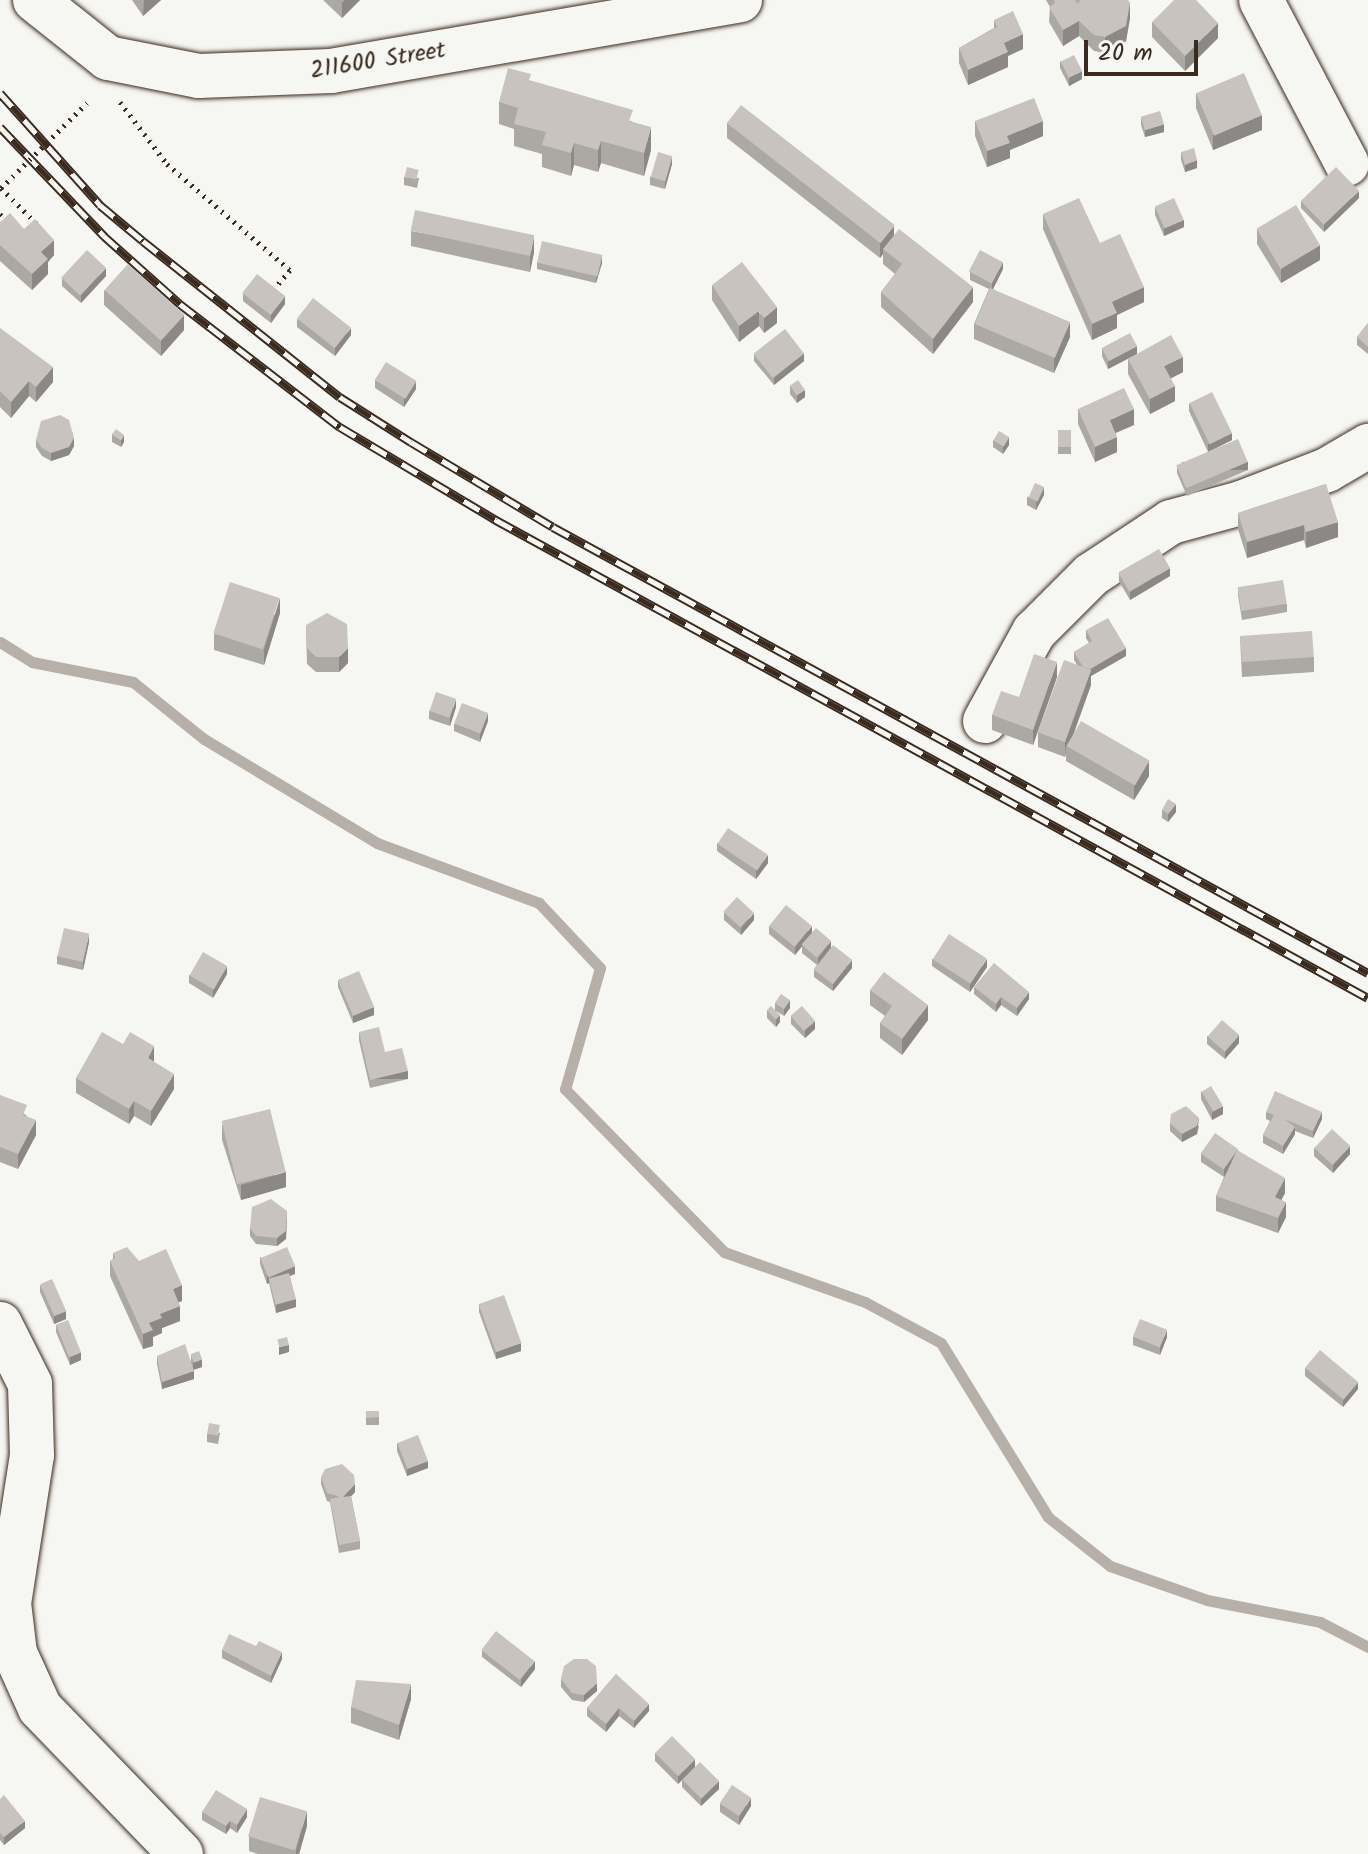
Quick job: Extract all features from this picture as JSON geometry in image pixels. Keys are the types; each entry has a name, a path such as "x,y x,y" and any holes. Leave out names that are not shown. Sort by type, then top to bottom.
{"street":[{"name":"211600 Street","path":"35,0 108,58 199,76 331,71 740,0"},
{"path":"1261,0 1347,164"},
{"path":"985,721 1034,632 1091,575 1171,522 1241,503 1327,470 1368,446"},
{"path":"0,1324 30,1384 32,1455 9,1603 15,1653 40,1708 181,1854"}],"path":[{"path":"110,89 167,164 290,270 275,288"},
{"path":"44,231 1,188 87,103"},
{"path":"0,214 18,229"}],"building":[{"path":"1054,0 1075,0 1078,4 1080,0 1128,0 1126,26 1105,37 1094,35 1079,21 1063,30 1049,7 1055,3"},
{"path":"1174,0 1196,0 1218,23 1185,56 1152,22"},
{"path":"1013,11 1023,34 1004,43 1008,52 968,70 959,48 997,27 994,20"},
{"path":"1074,55 1082,71 1069,78 1061,62"},
{"path":"508,68 531,74 529,80 633,110 629,121 651,127 644,153 601,141 598,150 574,143 571,153 542,145 546,132 514,124 518,108 499,102"},
{"path":"1244,73 1262,115 1214,136 1196,93"},
{"path":"1034,98 1043,121 1007,136 1010,143 987,151 975,121"},
{"path":"741,105 895,225 881,243 727,123"},
{"path":"1160,111 1164,124 1145,130 1141,117"},
{"path":"1194,148 1197,160 1185,165 1181,152"},
{"path":"658,152 672,156 665,181 651,177"},
{"path":"407,167 419,170 416,180 405,177"},
{"path":"1336,167 1359,191 1324,225 1301,201"},
{"path":"1079,198 1100,243 1120,234 1144,287 1112,302 1117,313 1092,324 1043,214"},
{"path":"1174,198 1184,220 1165,228 1155,207"},
{"path":"1296,205 1320,245 1281,269 1257,229"},
{"path":"415,210 534,235 530,256 411,231"},
{"path":"10,213 24,229 35,219 54,240 41,252 48,259 32,274 0,245 0,222"},
{"path":"899,229 973,287 933,339 881,292 902,264 883,249"},
{"path":"542,241 602,255 597,276 537,262"},
{"path":"87,250 106,268 80,296 61,278"},
{"path":"980,250 1003,262 992,283 969,271"},
{"path":"742,262 777,307 764,318 759,311 739,326 712,285"},
{"path":"128,264 184,315 161,341 105,290"},
{"path":"257,274 285,296 271,315 242,293"},
{"path":"990,288 1070,322 1055,358 975,324"},
{"path":"313,298 351,328 335,348 297,318"},
{"path":"1368,323 1368,347 1357,337"},
{"path":"0,328 53,367 36,387 29,381 11,402 0,391"},
{"path":"785,329 804,353 773,378 753,354"},
{"path":"1130,333 1137,346 1109,361 1102,348"},
{"path":"1171,335 1183,357 1164,366 1175,386 1150,399 1128,359"},
{"path":"386,362 417,381 405,399 375,380"},
{"path":"798,380 805,390 797,396 790,386"},
{"path":"1124,388 1134,409 1110,420 1117,437 1095,447 1078,409"},
{"path":"1212,392 1232,433 1210,444 1190,403"},
{"path":"60,415 69,420 74,438 69,447 51,453 36,440 41,421"},
{"path":"116,429 124,435 121,440 112,434"},
{"path":"1058,430 1071,430 1071,447 1058,447"},
{"path":"999,431 1009,437 1004,447 993,440"},
{"path":"1238,439 1248,462 1186,488 1176,465"},
{"path":"1035,483 1044,487 1038,502 1028,498"},
{"path":"1326,484 1338,522 1306,532 1304,525 1247,542 1238,513"},
{"path":"1159,549 1170,568 1129,592 1118,572"},
{"path":"1283,580 1287,604 1241,611 1238,587"},
{"path":"230,582 279,598 263,649 213,633"},
{"path":"327,613 347,624 348,648 339,657 316,657 307,648 306,625"},
{"path":"1108,618 1126,648 1090,669 1083,667 1074,652 1092,641 1086,630"},
{"path":"1312,631 1314,657 1242,662 1240,636"},
{"path":"1034,654 1057,662 1033,730 992,715 1001,691 1019,697"},
{"path":"1064,660 1091,670 1065,742 1038,732"},
{"path":"436,692 456,699 449,718 429,711"},
{"path":"462,703 488,713 480,734 454,724"},
{"path":"1081,721 1149,760 1135,786 1066,746"},
{"path":"1168,799 1176,804 1168,814 1162,810"},
{"path":"728,828 768,855 757,871 717,844"},
{"path":"737,897 754,913 740,927 723,912"},
{"path":"786,905 812,926 795,947 769,926"},
{"path":"64,928 89,934 83,962 57,956"},
{"path":"816,928 831,941 817,958 802,945"},
{"path":"949,934 987,959 970,984 933,959"},
{"path":"833,945 852,960 833,984 814,969"},
{"path":"203,952 227,966 214,989 190,975"},
{"path":"994,963 1029,992 1017,1008 1001,997 996,1004 974,987"},
{"path":"359,971 374,1007 353,1016 338,980"},
{"path":"884,972 928,1005 902,1039 880,1023 892,1006 870,990"},
{"path":"781,994 790,1000 784,1009 775,1003"},
{"path":"771,1006 780,1015 776,1019 767,1010"},
{"path":"802,1006 815,1021 804,1031 791,1016"},
{"path":"1222,1020 1239,1035 1225,1052 1208,1037"},
{"path":"379,1027 385,1052 402,1048 408,1071 370,1080 359,1032"},
{"path":"102,1032 123,1044 130,1032 154,1046 148,1058 174,1074 151,1111 134,1101 129,1109 76,1078"},
{"path":"1211,1086 1223,1106 1213,1111 1202,1092"},
{"path":"1275,1091 1322,1112 1313,1131 1284,1119 1295,1127 1283,1146 1263,1135 1274,1115 1266,1112"},
{"path":"0,1095 27,1105 23,1115 36,1120 18,1154 0,1147"},
{"path":"1186,1106 1199,1118 1197,1126 1182,1134 1170,1123 1171,1114"},
{"path":"270,1109 286,1172 237,1184 221,1121"},
{"path":"1332,1129 1350,1146 1333,1165 1314,1148"},
{"path":"1215,1133 1238,1149 1224,1170 1201,1153"},
{"path":"1237,1150 1285,1178 1275,1197 1286,1202 1278,1218 1216,1196"},
{"path":"271,1199 287,1211 286,1231 277,1238 256,1236 250,1228 252,1207"},
{"path":"127,1247 139,1261 166,1249 182,1285 173,1289 180,1306 160,1314 162,1318 149,1323 153,1330 143,1334 110,1261 115,1258 113,1253"},
{"path":"287,1247 295,1266 269,1278 260,1258"},
{"path":"289,1273 296,1299 276,1305 269,1278"},
{"path":"52,1279 66,1311 54,1316 40,1284"},
{"path":"504,1295 521,1343 496,1352 479,1304"},
{"path":"1140,1319 1167,1330 1160,1347 1133,1337"},
{"path":"68,1320 81,1352 69,1357 56,1325"},
{"path":"287,1337 289,1345 279,1347 277,1339"},
{"path":"185,1344 194,1371 162,1382 157,1356"},
{"path":"1320,1350 1358,1382 1344,1400 1305,1368"},
{"path":"199,1351 202,1359 194,1363 191,1354"},
{"path":"366,1411 379,1411 379,1417 366,1418"},
{"path":"209,1423 220,1425 218,1436 207,1434"},
{"path":"418,1435 428,1461 407,1469 397,1443"},
{"path":"342,1464 354,1475 355,1484 343,1497 351,1496 360,1541 339,1545 330,1499 340,1497 327,1493 321,1477 325,1469"},
{"path":"496,1631 535,1661 520,1680 481,1650"},
{"path":"229,1634 256,1646 259,1641 282,1652 271,1676 222,1650"},
{"path":"574,1659 587,1659 596,1666 597,1683 584,1695 572,1693 561,1679 564,1666"},
{"path":"616,1674 649,1704 634,1721 619,1708 606,1724 587,1708"},
{"path":"356,1680 411,1684 399,1725 351,1707"},
{"path":"672,1736 695,1759 678,1776 655,1753"},
{"path":"700,1762 719,1781 701,1799 682,1780"},
{"path":"732,1785 751,1798 739,1816 720,1803"},
{"path":"216,1790 247,1809 237,1825 230,1821 226,1826 202,1812"},
{"path":"4,1795 25,1821 4,1837 0,1833 0,1799"},
{"path":"260,1797 307,1811 295,1851 248,1836"}],"waterway":[{"path":"0,642 32,662 133,682 204,739 377,843 539,903 600,968 565,1089 724,1252 865,1302 941,1343 1048,1517 1110,1566 1207,1600 1320,1622 1368,1647"}],"railway":[{"path":"0,93 100,205 340,397 553,527 1368,973"},
{"path":"0,127 104,236 180,304 340,427 496,520 1368,998"}]}
